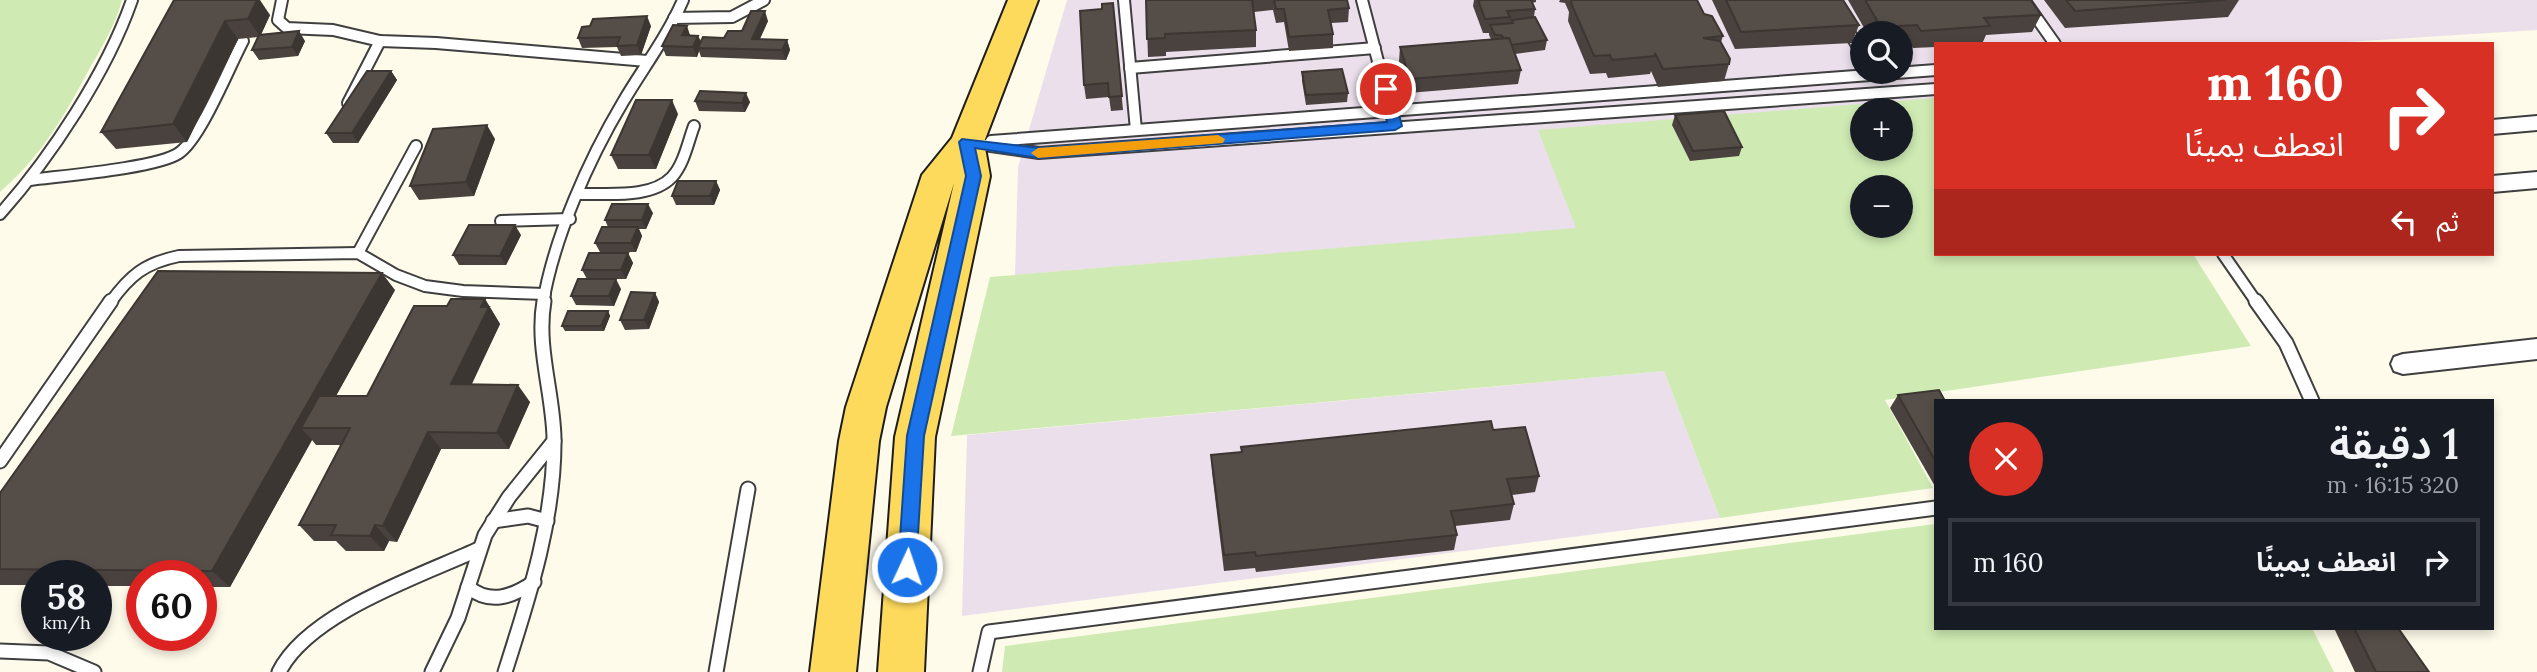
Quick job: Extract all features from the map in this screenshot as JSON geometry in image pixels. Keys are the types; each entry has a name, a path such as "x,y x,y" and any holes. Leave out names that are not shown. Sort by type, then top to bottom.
{"main road":[{"path":"833,672 859,441 866,407 939,174 967,142 1023,0"},
{"path":"901,672 915,436 973,176 967,142"}],"street":[{"path":"2494,127 2537,123"},
{"path":"2494,184 2537,180"},
{"path":"2403,364 2537,349"}],"lane":[{"path":"0,214 30,180 107,56 132,0"},
{"path":"282,0 278,20 287,28 333,30 380,41 436,43 647,61"},
{"path":"505,672 534,582 547,522 554,441 543,331 545,294 570,219 620,107 683,0"},
{"path":"674,18 734,18 749,12 764,0"},
{"path":"1124,0 1136,130"},
{"path":"1362,0 1395,126"},
{"path":"1829,0 1850,34"},
{"path":"2024,0 2054,42"},
{"path":"30,180 155,162 178,154 192,140 243,41"},
{"path":"347,104 380,41"},
{"path":"1130,68 1375,48"},
{"path":"1913,72 1934,71"},
{"path":"967,142 1850,75"},
{"path":"1880,84 1885,93"},
{"path":"967,142 1039,153 1934,89"},
{"path":"581,194 642,190 663,184 676,171 694,126"},
{"path":"358,253 416,146"},
{"path":"501,221 570,219"},
{"path":"0,461 120,288 144,266 178,256 358,253 396,275 425,286 463,292 545,294"},
{"path":"2224,256 2286,344 2311,399"},
{"path":"432,672 458,618 479,549 493,521 509,496 554,441"},
{"path":"716,672 748,489"},
{"path":"980,672 989,632 1934,508"},
{"path":"493,521 528,516 547,522"},
{"path":"279,672 289,653 331,619 479,549"},
{"path":"468,587 482,597 502,598 534,582"},
{"path":"0,651 56,652 94,672"}],"shaded area":[{"path":"1067,0 2537,0 2537,30 2346,42 1934,42 1934,198 1913,191 1913,175 1850,175 1850,206 1015,275 1018,167"},
{"path":"1664,371 1720,518 962,616 967,435"}],"green space":[{"path":"0,0 122,0 109,33 62,117 42,148 0,192"},
{"path":"1934,98 1934,256 2194,256 2251,346 1885,400 1933,488 1720,518 1664,371 951,436 990,277 1576,228 1538,130 1850,105 1850,161 1913,161 1913,100"},
{"path":"1934,524 1934,630 2313,630 2334,672 1002,672 1005,646"}],"building":[{"path":"174,0 257,0 248,19 225,21 173,124 101,132"},
{"path":"1146,0 1252,0 1256,30 1165,34 1165,38 1147,39"},
{"path":"1274,0 1347,0 1349,8 1328,10 1333,34 1289,37 1284,9 1276,9"},
{"path":"1478,0 1531,0 1535,9 1507,11 1510,17 1485,19"},
{"path":"1572,0 1697,0 1704,14 1712,16 1723,36 1703,38 1720,41 1730,59 1729,64 1663,69 1655,53 1655,56 1612,60 1610,55 1594,56"},
{"path":"1726,0 1843,0 1856,21 1850,21 1850,26 1741,32"},
{"path":"1865,0 2031,0 2041,15 1984,18 1990,26 1921,31 1917,25 1913,25 1913,21 1877,21"},
{"path":"2066,0 2225,0 2075,11"},
{"path":"1113,3 1122,96 1109,97 1108,83 1084,85 1080,11 1102,9 1102,4"},
{"path":"751,11 765,11 752,39 787,40 782,50 698,48 703,37 724,38 728,31 742,31"},
{"path":"647,16 637,45 617,46 620,37 578,38 582,27 590,26 593,19"},
{"path":"1535,17 1547,40 1511,45 1509,38 1495,35 1490,25 1513,23 1512,20"},
{"path":"673,25 687,26 682,35 698,36 693,47 662,46"},
{"path":"299,31 292,47 252,50 259,35"},
{"path":"1509,38 1521,70 1410,79 1400,47"},
{"path":"1342,69 1348,93 1306,95 1302,72"},
{"path":"367,71 391,71 352,133 326,133"},
{"path":"700,91 746,93 742,103 695,101"},
{"path":"636,100 672,100 649,155 611,155"},
{"path":"1724,111 1742,147 1693,151 1675,115"},
{"path":"487,125 466,182 410,186 433,129"},
{"path":"678,181 716,181 710,196 672,196"},
{"path":"612,204 648,204 642,220 605,220"},
{"path":"469,225 515,225 500,256 453,255"},
{"path":"602,227 638,227 631,243 595,243"},
{"path":"589,253 628,253 621,270 582,270"},
{"path":"158,271 382,273 217,562 217,560 126,560 126,570 112,570 112,560 21,560 21,569 0,569 0,493"},
{"path":"578,279 616,279 609,296 571,296"},
{"path":"631,292 655,293 644,320 620,320"},
{"path":"451,299 485,299 481,307 489,307 451,384 518,385 497,433 428,432 383,526 375,525 370,536 331,535 336,525 299,525 350,428 301,428 319,396 367,396 414,306 447,306"},
{"path":"568,311 608,311 601,326 562,326"},
{"path":"1939,390 1944,399 1934,399 1934,458 1898,395"},
{"path":"1491,421 1493,430 1525,427 1539,476 1507,479 1514,504 1451,511 1457,535 1256,556 1255,552 1224,555 1211,455 1242,452 1241,447"},
{"path":"2355,630 2399,630 2429,672 2376,672"}],"slow traffic":[{"path":"1038,153 1218,139"}],"route":[{"path":"907,567 915,436 973,176 967,142 1039,153 1395,126 1386,89"}]}
